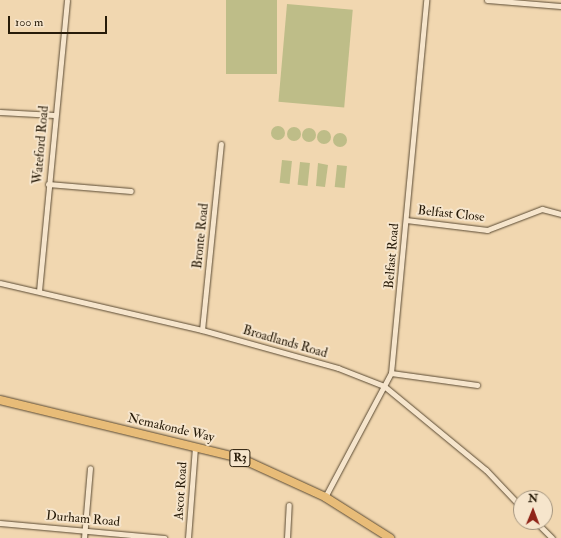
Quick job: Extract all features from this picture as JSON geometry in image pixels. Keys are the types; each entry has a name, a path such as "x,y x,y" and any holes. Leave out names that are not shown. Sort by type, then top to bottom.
{"highway":[{"name":"Nemakonde Way","path":"0,400 195,446 251,462 325,496 390,538"}],"street":[{"name":"Wateford Road","path":"39,291 54,116 67,0"},
{"name":"Belfast Road","path":"325,496 391,373 426,0"},
{"path":"487,0 561,6"},
{"path":"0,112 54,116"},
{"name":"Bronte Road","path":"202,330 221,144"},
{"path":"48,184 131,191"},
{"name":"Belfast Close","path":"406,220 487,230 542,209 561,214"},
{"name":"Broadlands Road","path":"0,283 202,330 338,368 384,386 486,470 513,498"},
{"path":"391,373 477,385"},
{"name":"Ascot Road","path":"188,538 195,446"},
{"path":"84,538 90,468"},
{"path":"287,538 289,505"},
{"name":"Durham Road","path":"0,523 164,538"},
{"path":"544,530 552,538"}],"shaded area":[{"path":"226,0 277,0 277,74 226,74"},
{"path":"287,4 353,10 344,107 278,102"},
{"path":"275,126 281,126 285,130 285,136 281,140 275,140 271,136 271,130"},
{"path":"291,127 297,127 301,131 301,137 297,141 291,141 287,137 287,131"},
{"path":"306,128 312,128 316,132 316,138 312,142 306,142 302,138 302,132"},
{"path":"321,130 327,130 331,134 331,140 327,144 321,144 317,140 317,134"},
{"path":"337,133 343,133 347,137 347,143 343,147 337,147 333,143 333,137"},
{"path":"282,160 292,161 290,184 280,183"},
{"path":"300,162 310,163 308,186 298,185"},
{"path":"318,163 328,165 325,187 316,186"},
{"path":"337,165 347,166 345,188 335,187"}]}
